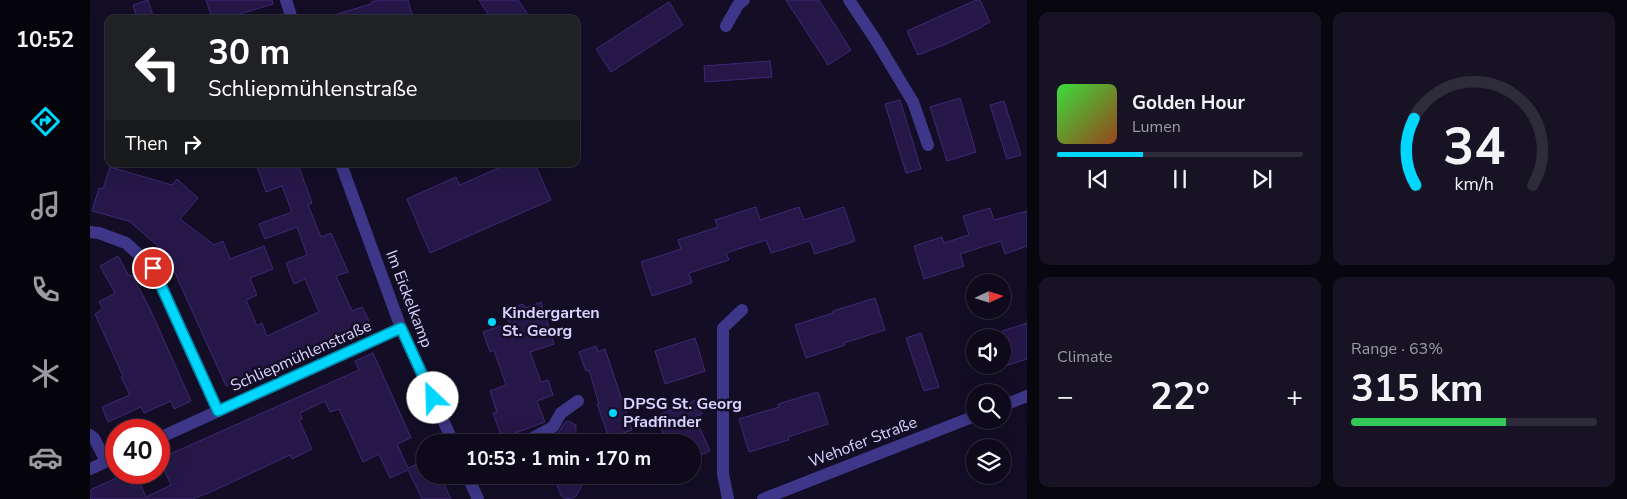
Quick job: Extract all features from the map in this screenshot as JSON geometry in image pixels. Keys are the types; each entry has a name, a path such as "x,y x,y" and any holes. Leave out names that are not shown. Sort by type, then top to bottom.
{"street":[{"path":"286,0 291,15"},
{"path":"726,26 738,5 744,0"},
{"path":"849,0 913,102 928,145"},
{"name":"Im Eickelkamp","path":"342,167 401,328 449,434"},
{"path":"90,232 99,233 126,243 153,268 218,411"},
{"path":"728,499 723,474 723,328 742,310"},
{"name":"Schliepmühlenstraße","path":"170,433 401,328"},
{"path":"1011,402 1027,396"},
{"path":"540,434 554,427 561,413 578,402"},
{"name":"Wehofer Straße","path":"763,499 966,420"},
{"path":"90,435 105,452"},
{"path":"90,469 105,462"},
{"path":"472,484 478,499"}],"building":[{"path":"148,0 153,15 136,15 133,5"},
{"path":"206,0 272,0 273,4 236,15 211,15"},
{"path":"379,0 408,0 412,15 334,15 371,4 371,2"},
{"path":"479,0 518,0 528,15 488,15"},
{"path":"786,0 819,0 851,50 828,65"},
{"path":"976,0 980,0 990,22 946,44 918,55 907,31"},
{"path":"669,2 683,25 611,72 596,49"},
{"path":"770,61 772,77 705,82 704,66"},
{"path":"960,98 976,152 947,161 930,107"},
{"path":"900,100 921,169 906,173 885,104"},
{"path":"1004,101 1021,155 1007,159 990,105"},
{"path":"110,167 172,185 177,179 198,198 180,219 214,245 223,241 230,259 264,246 273,269 250,278 257,295 246,300 257,326 262,323 267,336 319,312 305,279 294,284 286,263 307,255 297,227 265,239 259,224 292,212 282,186 266,192 257,167 299,167 312,203 308,205 321,237 331,233 348,272 336,276 352,311 362,307 369,321 226,386 166,253 129,221 92,211 99,188 103,189"},
{"path":"500,167 536,167 551,200 430,253 407,199 456,177 460,185"},
{"path":"756,207 760,220 799,207 804,220 844,207 855,241 815,254 810,241 771,253 766,240 726,253 729,260 689,273 692,283 652,296 641,262 681,249 678,240 718,227 715,220"},
{"path":"990,208 994,220 1027,211 1027,246 1005,254 1001,241 960,254 964,266 924,279 914,246 942,237 944,243 969,235 963,216"},
{"path":"118,256 129,276 132,275 150,309 191,401 174,409 171,401 144,413 141,407 115,419 107,419 102,407 130,395 95,314 103,309 99,302 115,293 100,266"},
{"path":"875,298 885,330 806,358 795,325"},
{"path":"541,302 554,344 530,352 541,382 548,380 553,395 537,401 545,422 513,434 501,434 493,413 497,412 490,391 506,385 494,350 490,352 483,332 509,323 505,310 523,304 525,308"},
{"path":"1027,323 1027,359 1011,364 1011,329 1008,329"},
{"path":"921,333 939,387 924,391 906,338"},
{"path":"695,338 705,371 665,384 655,351"},
{"path":"596,346 598,352 605,349 632,430 620,434 608,434 597,404 599,404 589,370 586,371 579,352"},
{"path":"373,353 411,438 397,444 408,468 416,465 416,484 444,484 451,499 422,499 408,470 390,478 379,454 363,462 339,409 330,412 325,401 300,413 302,419 299,420 312,449 292,459 290,455 193,499 90,499 90,490 105,483 140,484 146,497 171,485 170,454 359,370 355,361"},
{"path":"818,392 828,424 788,437 789,440 749,452 739,419 779,407 778,404"},
{"path":"696,400 702,414 695,417 710,451 701,455 701,434 664,434 656,416"},
{"path":"568,421 576,425 576,434 557,434"},
{"path":"557,484 583,484 576,496 571,499 564,498"}],"place":[{"name":"Kindergarten St. Georg","path":"492,322"},
{"name":"DPSG St. Georg Pfadfinder","path":"613,413"}],"route":[{"path":"153,268 218,411 401,328 433,398"}]}
